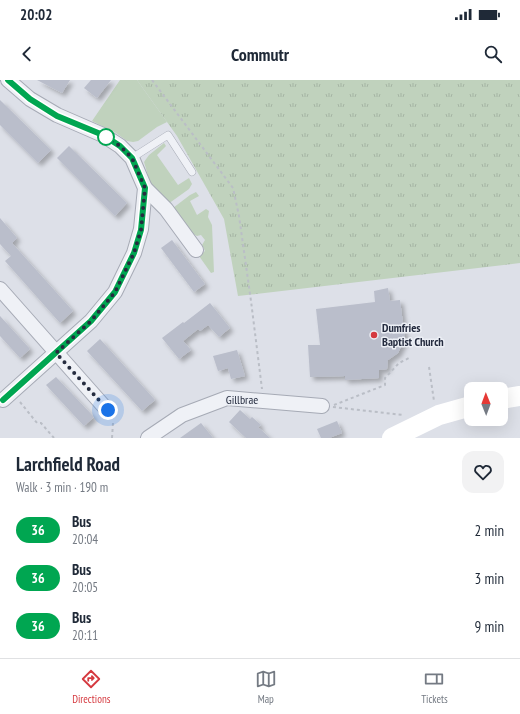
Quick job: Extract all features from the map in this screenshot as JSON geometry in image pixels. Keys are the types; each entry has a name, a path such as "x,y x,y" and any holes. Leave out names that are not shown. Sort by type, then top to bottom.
{"street":[{"path":"8,80 30,99 57,116 103,135 120,146 132,158 145,188 166,209 196,250"},
{"path":"7,396 91,321 115,292 134,253 141,230 145,188"},
{"path":"0,289 108,410"},
{"path":"508,398 520,396"},
{"name":"Gillbrae","path":"148,438 182,415 227,398 326,406"},
{"path":"392,438 439,415 464,408"}],"lane":[{"path":"132,158 168,135 192,172"}],"path":[{"path":"152,80 233,188 239,216 250,293 263,400"},
{"path":"326,406 385,385 385,378 399,363 410,356"},
{"path":"429,367 432,396 439,415"},
{"path":"7,396 37,423 41,423 54,438"},
{"path":"326,406 410,416 417,425"}],"green space":[{"path":"120,80 137,80 167,122 157,127 138,141 127,141 116,133 92,121"},
{"path":"137,80 520,80 520,263 238,296 224,219 177,136"},
{"path":"164,143 166,146 157,155 178,185 189,178 192,184 189,189 168,204 152,189 144,162 149,155"},
{"path":"196,192 199,196 190,201 197,215 206,209 209,211 208,217 212,225 214,272 211,273 199,256 205,251 202,245 205,240 201,235 197,236 193,234 173,208"}],"building":[{"path":"37,80 70,80 62,93"},
{"path":"91,80 111,80 97,98 84,88"},
{"path":"0,100 51,150 38,163 0,125"},
{"path":"69,146 127,203 115,216 57,158"},
{"path":"0,218 17,238 12,243 73,311 60,323 5,261 11,256 0,244"},
{"path":"172,240 205,284 194,292 161,248"},
{"name":"Dumfries Baptist Church","path":"388,288 390,301 400,300 405,339 398,353 388,360 387,369 379,370 379,378 345,380 345,376 310,377 308,345 320,345 316,309 375,302 374,291"},
{"path":"210,303 230,328 219,337 208,325 200,331 198,329 183,341 191,350 179,359 162,338"},
{"path":"0,316 30,349 20,358 0,336"},
{"path":"100,339 155,400 142,411 87,351"},
{"path":"237,350 245,376 231,379 228,368 218,371 213,356"},
{"path":"56,377 94,417 84,426 46,385"},
{"path":"240,410 250,419 252,417 261,425 258,427 270,438 246,438 229,422"},
{"path":"337,421 342,433 329,438 321,438 317,429"},
{"path":"201,423 213,438 180,438"}],"bus line":[{"name":"36","path":"3,400 91,321 115,292 134,253 141,230 145,188 132,158 120,146 103,135 57,116 30,99 8,80"}],"place":[{"name":"Dumfries Baptist Church","path":"374,335"}],"route":[{"path":"106,137 103,135 120,146 132,158 139,172 145,188 141,230 134,253 115,292 91,321 56,353 108,410"}]}
